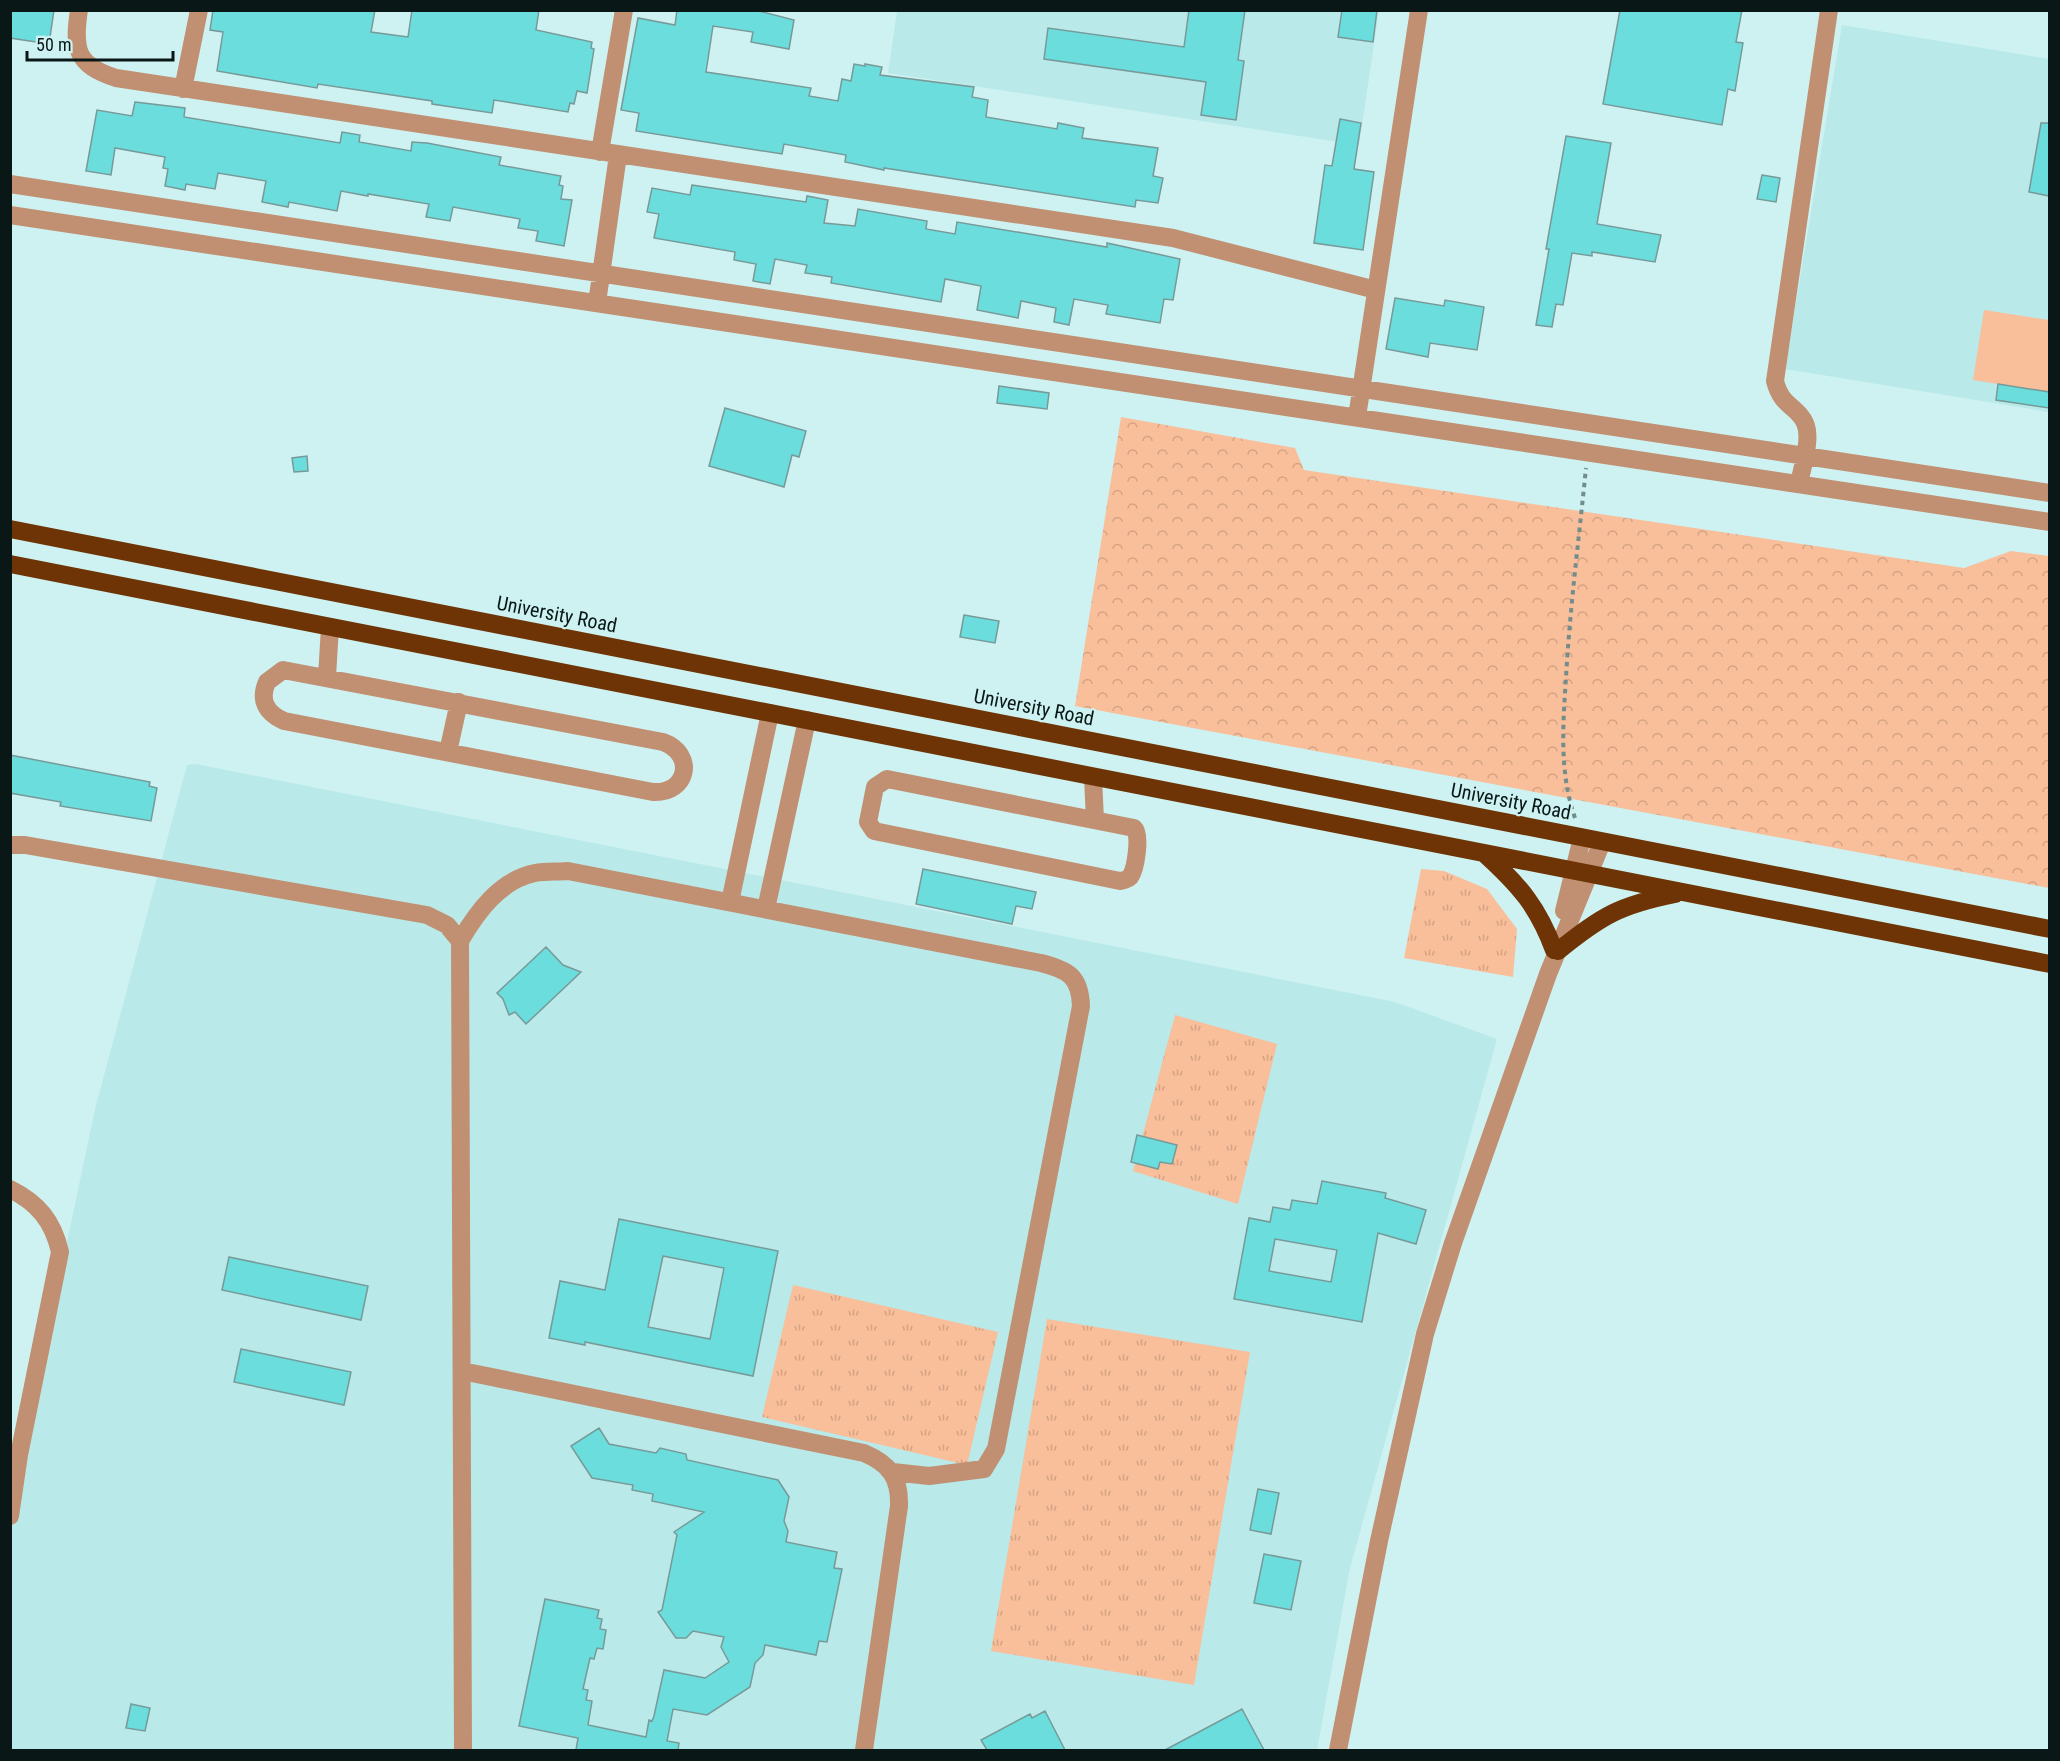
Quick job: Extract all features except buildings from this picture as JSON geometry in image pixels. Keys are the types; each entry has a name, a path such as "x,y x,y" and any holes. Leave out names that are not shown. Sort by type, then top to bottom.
{"highway":[{"name":"University Road","path":"10,530 2049,929"},
{"path":"10,564 2049,964"},
{"path":"1485,854 1515,882 1529,899 1542,920 1556,951 1596,921 1615,910 1682,892"}],"street":[{"path":"79,10 76,46 82,58 91,68 116,78 1173,238 1376,290"},
{"path":"183,89 199,10"},
{"path":"597,303 609,153 624,10"},
{"path":"1357,417 1419,10"},
{"path":"1799,484 1806,424 1785,403 1775,381 1829,10"},
{"path":"14,182 601,275 2049,493"},
{"path":"12,216 2049,522"},
{"path":"327,677 330,627"},
{"path":"283,670 327,677 663,741 680,752 684,761 684,771 673,788 663,792 653,792 284,721 267,709 263,690 274,675 283,670"},
{"path":"448,752 459,702"},
{"path":"730,902 770,713"},
{"path":"766,909 807,720"},
{"path":"1093,778 1095,820"},
{"path":"886,779 1095,820 1131,826 1139,833 1131,874 1127,879 1120,880 874,831 868,822 875,787 886,779"},
{"path":"1338,1750 1381,1529 1425,1334 1460,1222 1556,951 1581,873 1582,838"},
{"path":"1581,873 1602,842"},
{"path":"10,844 427,915 447,925 460,941"},
{"path":"464,1750 460,941 478,911 503,888 534,873 568,871 1041,963 1072,975 1080,990 1081,1006 996,1449 984,1469 929,1476 893,1472"},
{"path":"10,1189 41,1209 55,1232 60,1252 19,1455 10,1516"},
{"path":"462,1371 864,1453 881,1460 893,1472 900,1488 900,1506 864,1750"}],"path":[{"path":"1582,838 1566,792 1562,741 1568,645 1587,452"}],"shaded area":[{"path":"897,11 1379,11 1359,145 888,73"},
{"path":"1842,25 2049,59 2049,412 1785,369"},
{"path":"196,764 1395,1002 1497,1039 1350,1568 1317,1750 11,1750 11,1509 95,1109 187,765"}],"green space":[{"path":"1984,310 2049,320 2049,392 1973,380"},
{"path":"1121,417 1295,448 1304,470 1964,568 2011,551 2049,556 2049,888 1075,706"},
{"path":"1421,869 1444,871 1487,889 1517,929 1513,977 1404,958"},
{"path":"1175,1015 1277,1044 1238,1204 1133,1171"},
{"path":"793,1285 998,1332 967,1465 762,1417"},
{"path":"1047,1319 1250,1352 1194,1685 991,1651"}]}
